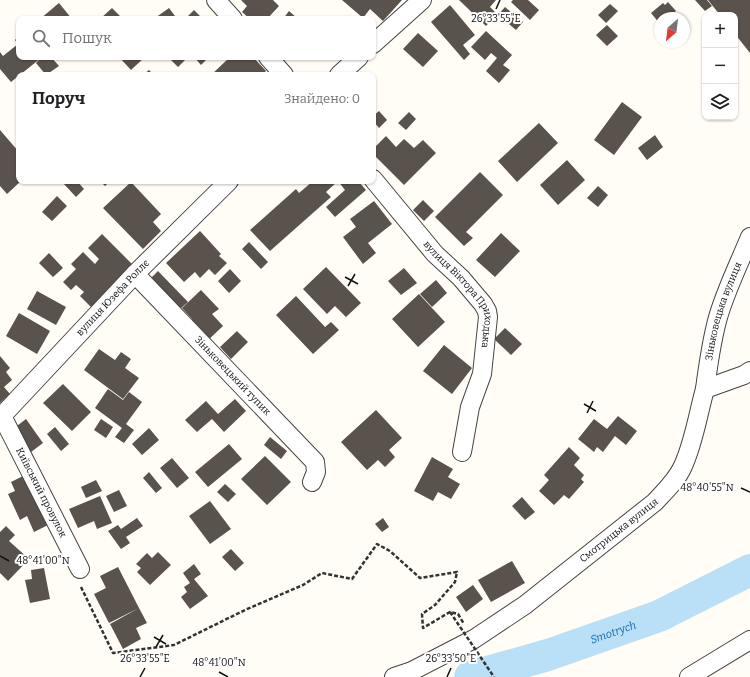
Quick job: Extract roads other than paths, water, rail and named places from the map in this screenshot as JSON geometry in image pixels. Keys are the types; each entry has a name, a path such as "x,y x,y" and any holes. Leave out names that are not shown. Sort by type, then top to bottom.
{"street":[{"path":"216,0 230,16"},
{"path":"376,41 422,0"},
{"path":"271,60 281,72"},
{"path":"342,72 356,60"},
{"name":"вулиця Віктора Приходька","path":"376,183 435,254 461,278 487,310 488,318 482,374 470,407 462,452"},
{"name":"вулиця Юзефа Роллє","path":"1,417 135,274 226,184"},
{"name":"Зіньковецька вулиця","path":"705,389 711,348 718,320 737,267 750,237"},
{"name":"Зіньковецький тупик","path":"135,274 315,462 316,472 312,482"},
{"path":"705,389 744,375 750,371"},
{"name":"Смотрицька вулиця","path":"394,677 412,671 477,637 525,605 655,502 670,485 683,466 690,446 705,389"},
{"name":"Київський провулок","path":"1,417 80,569"},
{"path":"689,677 750,640"}],"waterway":[{"name":"Smotrych","path":"470,677 548,655 659,616 750,570"}]}
